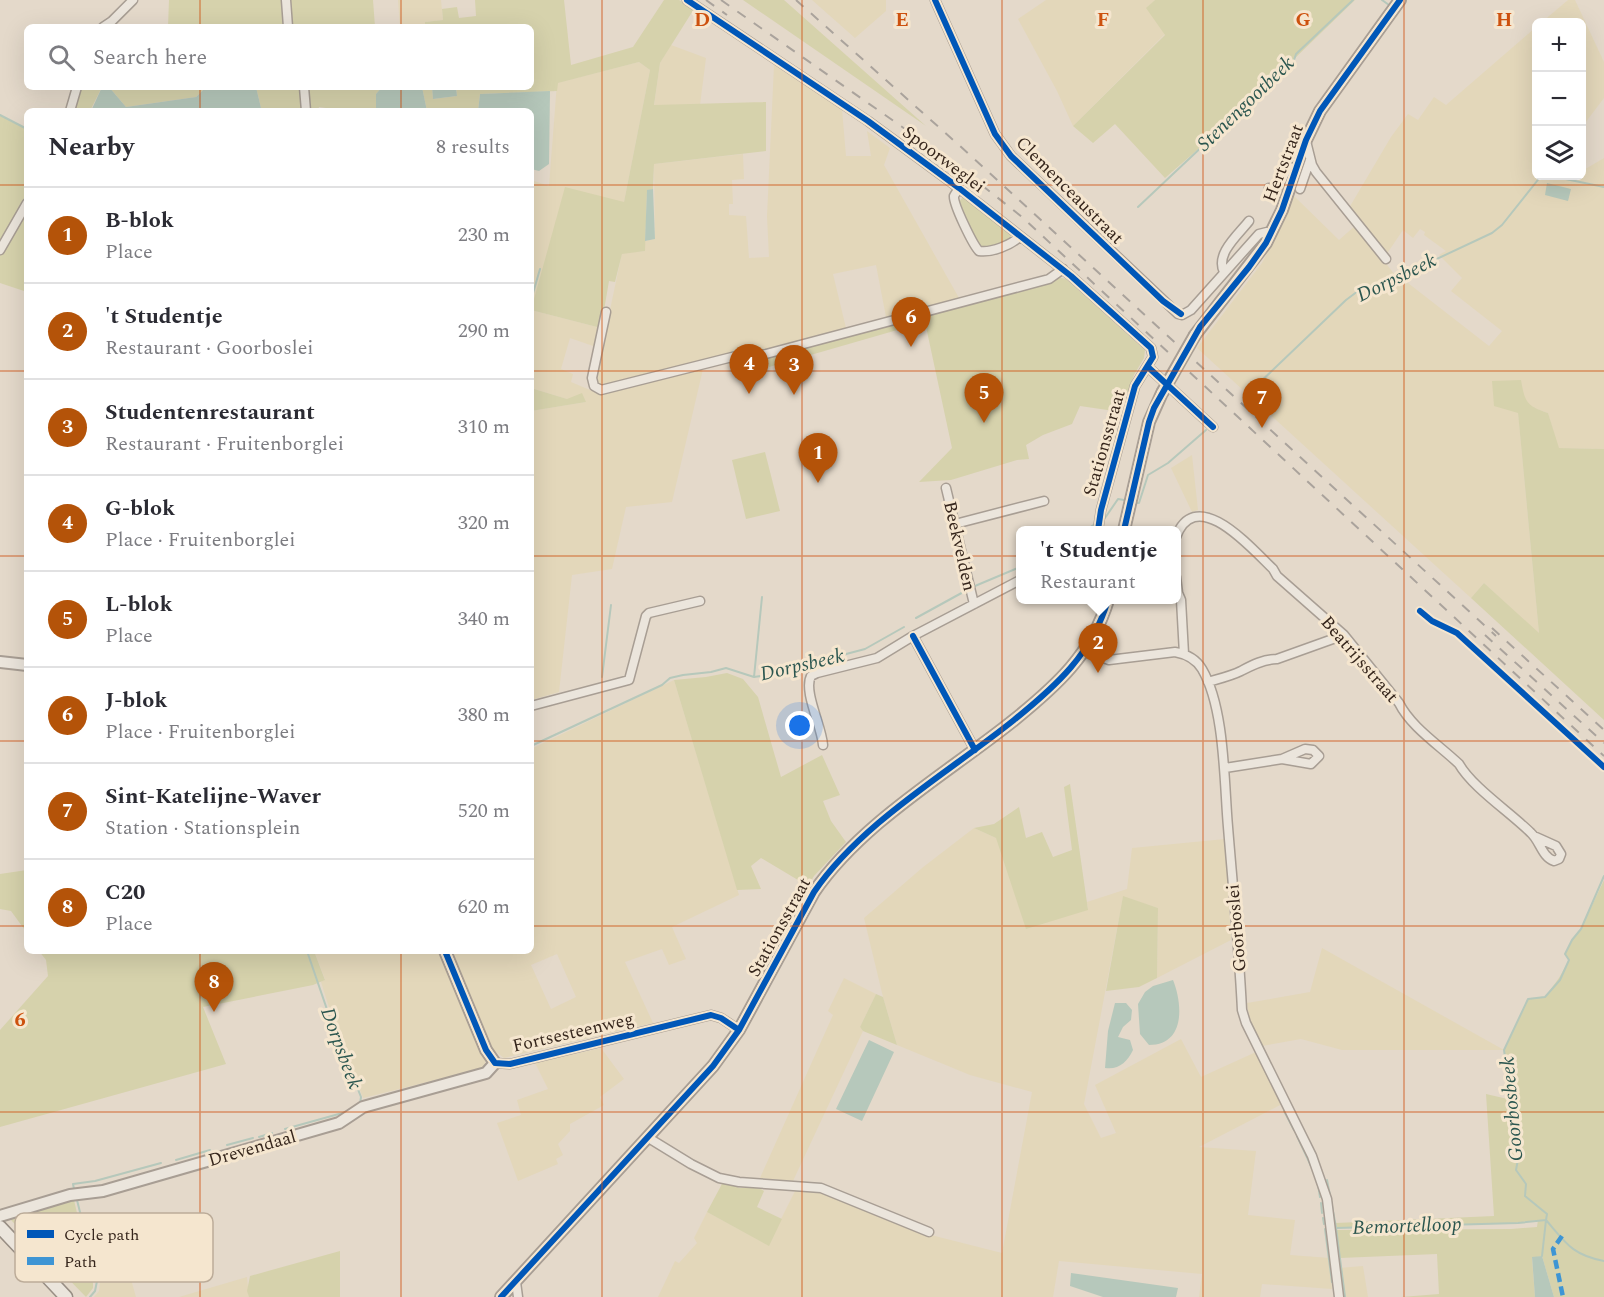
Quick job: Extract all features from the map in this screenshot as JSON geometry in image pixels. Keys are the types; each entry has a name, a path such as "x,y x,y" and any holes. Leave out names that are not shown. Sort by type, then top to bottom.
{"main road":[{"path":"0,1227 15,1243"},
{"path":"0,1237 15,1252"},
{"path":"50,1282 66,1297"}],"street":[{"path":"108,24 133,0"},
{"path":"286,0 288,24"},
{"name":"Spoorweglei","path":"687,0 868,121 1063,269 1151,348 1153,357 1148,367"},
{"name":"Clemenceaustraat","path":"934,0 995,134 1011,156 1178,314 1187,313 1258,234 1267,232 1271,234"},
{"name":"Hertstraat","path":"1195,335 1259,255 1271,234 1306,140 1320,111 1400,0"},
{"path":"71,108 76,90"},
{"path":"304,90 306,108"},
{"name":"Hertstraat","path":"1306,140 1310,159 1316,172 1386,259"},
{"name":"Hertstraat","path":"1300,189 1310,159"},
{"path":"1269,188 1276,189 1288,168 1297,168"},
{"path":"959,188 954,200 967,232 979,251 1001,247 1014,242 1020,236"},
{"path":"0,250 24,207"},
{"name":"Clemenceaustraat","path":"1224,272 1221,266 1222,257 1249,222"},
{"path":"606,312 592,378 594,386 601,390 748,353 757,356 860,330 1049,279 1063,269"},
{"name":"Stationsstraat","path":"1125,526 1149,422 1162,393 1195,335"},
{"path":"1148,367 1213,426"},
{"name":"Stationsstraat","path":"1099,526 1101,510 1134,392 1138,381 1148,367"},
{"name":"Beekvelden","path":"946,488 974,604"},
{"path":"955,524 1044,501"},
{"name":"Beatrijsstraat","path":"1181,528 1192,519 1200,517 1215,520 1231,529 1273,569 1277,576 1344,635 1399,702 1402,710 1416,727 1536,837"},
{"path":"823,745 823,737 809,687 808,681 811,676 878,658 913,636 1016,582"},
{"path":"1085,649 1109,660 1175,652 1184,654 1181,600"},
{"path":"534,705 629,680 646,616 649,613 700,601"},
{"name":"Stationsstraat","path":"501,1297 713,1066 739,1030 814,892 828,872 858,840 1056,684 1085,649 1106,604"},
{"path":"1208,682 1269,659 1277,659 1344,635"},
{"path":"913,636 975,750"},
{"name":"Goorboslei","path":"1184,654 1201,667 1208,682 1216,712 1225,768 1242,1010 1246,1023 1321,1178 1327,1199 1339,1297"},
{"path":"0,662 24,665"},
{"path":"1225,768 1282,759"},
{"name":"Fortsesteenweg","path":"446,954 486,1050 495,1063 510,1064 711,1015 722,1018 739,1030"},
{"name":"Drevendaal","path":"0,1216 70,1195 103,1191 339,1123 363,1107 475,1077 486,1073 495,1063"},
{"path":"647,1137 719,1178 739,1182 821,1188 929,1232"},
{"path":"516,1282 518,1297"}],"shaded area":[{"path":"169,0 282,0 283,24 168,24"},
{"path":"288,0 373,0 375,24 290,24"},
{"path":"398,0 441,0 443,20 425,22 425,24 400,24"},
{"path":"475,0 564,0 571,65 633,47 664,0 679,0 694,9 660,63 654,105 766,102 766,151 654,164 653,189 647,191 645,251 622,254 615,282 609,281 601,328 534,311 534,299 565,187 624,202 650,70 639,62 558,83 557,91 480,94 478,108 426,108 423,90 432,90 433,99 457,96 456,90 534,90 534,24 425,24 425,22 443,20 442,9 457,7 459,18 476,16"},
{"path":"743,0 784,0 926,126"},
{"path":"812,0 886,0 886,11 855,38"},
{"path":"1046,0 1155,0 1147,8 1165,34 1073,126 1018,19"},
{"path":"1155,0 1355,0 1228,123 1165,178 1115,124 1093,143 1073,126 1165,35 1146,8"},
{"path":"1568,0 1575,0 1583,18 1547,18"},
{"path":"1586,24 1604,62 1604,98 1586,122"},
{"path":"1532,30 1532,180 1586,180 1586,169 1604,158 1604,449 1558,448 1548,413 1531,407 1524,398 1520,380 1518,412 1539,634 1484,583 1471,598 1197,348 1262,263 1293,195 1339,240 1356,225 1402,284 1408,283 1489,346 1502,331 1451,291 1462,278 1439,255 1446,251 1424,235 1425,232 1420,229 1413,238 1403,230 1386,255 1349,208 1391,137 1408,114 1418,120 1434,97 1446,105"},
{"path":"671,45 706,58 700,105 654,106 660,63"},
{"path":"639,62 650,70 624,202 534,307 534,181 549,186 557,83"},
{"path":"774,65 842,109 846,156 871,156 867,131 890,148 884,165 959,298 886,317 876,265 833,274 846,328 758,351 749,349 601,388 595,381 622,253 645,251 645,241 655,239 654,164 743,154 744,179 732,180 733,204 729,204 729,215 746,216 749,258 769,257 767,216"},
{"path":"80,90 100,90 92,108 74,108"},
{"path":"101,90 112,90 126,107 196,97 203,90 257,90 261,108 92,108"},
{"path":"112,90 203,90 196,97 126,107"},
{"path":"257,90 379,90 376,94 376,108 261,108"},
{"path":"379,90 423,90 426,108 376,108 376,94"},
{"path":"432,90 456,90 457,96 433,99"},
{"path":"550,91 549,164 539,171 534,170 534,108 478,108 480,94"},
{"path":"0,115 24,127 24,199 0,243"},
{"path":"1547,183 1571,189 1568,201 1545,195"},
{"path":"653,189 655,239 645,241 647,190"},
{"path":"961,193 1012,234 1010,240 982,248 970,231 959,202 962,198"},
{"path":"24,212 24,291 0,283 0,256"},
{"path":"1050,275 1066,279 1145,350 1144,358 1134,375 1121,412 1080,406 1072,424 1043,435 1026,445 1029,459 1017,460 951,480 919,482 952,448 925,322 769,367 767,349"},
{"path":"534,311 601,328 596,347 570,338 561,369 573,374 571,382 602,395 703,369 672,502 626,507 612,569 572,575 559,692 534,699 534,411 586,402 534,389"},
{"path":"1521,380 1528,402 1535,408 1548,413 1559,448 1604,449 1604,720 1471,598 1484,583 1539,633 1518,413 1494,406 1492,381"},
{"path":"534,389 567,399 582,393 586,402 534,411"},
{"path":"765,452 780,511 746,519 732,460"},
{"path":"1192,455 1198,510 1192,512 1171,468"},
{"path":"727,673 743,679 758,697 781,777 822,755 840,795 823,801 831,821 846,842 814,876 808,886 761,858 751,866 761,889 737,890 674,680"},
{"path":"674,680 739,895 672,927 686,959 669,965 662,949 625,962 653,1023 504,1058 491,1048 451,954 534,954 534,748","holes":["557,954 576,997 551,1009 531,965"]},
{"path":"1070,784 1088,910 1026,929 996,838 974,828 994,824 1019,807 1026,838 1042,832 1053,857 1072,850 1064,787"},
{"path":"974,828 996,838 1088,909 1087,902 1127,889 1132,848 1225,839 1231,940 1157,978 1158,908 1123,897 1084,1104 1101,1138 1116,1133 1095,1085 1181,1039 1201,1077 1256,1052 1282,1104 1199,1147 1256,1151 1248,1215 1295,1220 1290,1255 1330,1258 1332,1289 1262,1284 1260,1297 1199,1297 1202,1274 1059,1261 1053,1297 658,1297 675,1261 679,1263 697,1243 694,1238 707,1212 768,1245 796,1189 822,1191 927,1234 1002,1253 1032,1092 970,1075 897,1045 864,918 922,868"},
{"path":"24,870 24,929 11,911 0,909 0,874"},
{"path":"1604,880 1604,1297 1554,1297 1542,1256 1532,1258 1535,1297 1401,1297 1439,1294 1437,1254 1340,1258 1336,1230 1537,1227 1538,1220 1515,1223 1337,1228 1336,1223 1494,1216 1486,1094 1512,1100 1504,1050 1528,999 1545,997 1559,978 1569,960 1565,954 1581,929"},
{"path":"1123,896 1158,908 1157,978 1139,987 1106,991"},
{"path":"1322,948 1504,1050 1342,1050 1301,1039 1262,1046 1250,1024 1247,1003 1310,992"},
{"path":"41,954 315,954 325,980 313,985 203,1007 226,1064 0,1127 0,1030 48,976 46,960"},
{"path":"315,954 441,954 486,1058 484,1068 363,1098 333,1020 321,982 325,979"},
{"path":"844,978 876,994 860,1027 863,1031 793,1181 760,1178 833,1015 828,1011"},
{"path":"1173,980 1179,1001 1175,1031 1161,1043 1149,1045 1140,1034 1138,1004 1145,992 1153,986"},
{"path":"876,994 883,997 897,1045 863,1031 860,1027"},
{"path":"1115,1003 1126,1003 1132,1010 1131,1020 1123,1027 1118,1037 1130,1040 1133,1050 1122,1064 1114,1068 1105,1068 1108,1031"},
{"path":"869,1040 894,1052 862,1121 836,1109"},
{"path":"601,1048 624,1079 600,1097 604,1105 570,1124 570,1131 558,1144 563,1155 556,1159 558,1164 518,1181 497,1123 521,1115 517,1100 548,1089 535,1063"},
{"path":"723,1182 740,1188 757,1187 764,1191 757,1207 782,1219 769,1246 707,1212"},
{"path":"74,1200 77,1213 27,1213"},
{"path":"15,1216 15,1224 9,1218"},
{"path":"340,1251 340,1297 249,1297 247,1291 250,1276"},
{"path":"1542,1256 1554,1297 1535,1297 1532,1257"},
{"path":"1363,1266 1368,1297 1343,1297 1339,1268"},
{"path":"1071,1273 1178,1288 1176,1297 1103,1297 1070,1286"},
{"path":"247,1277 249,1297 179,1297"},
{"path":"71,1282 93,1282 93,1288 86,1297"},
{"path":"100,1282 132,1282 136,1297 94,1297 99,1291"}],"waterway":[{"name":"Stenengootbeek","path":"1138,207 1294,60 1296,54 1353,0"},
{"name":"Stenengootbeek","path":"1382,0 1389,5"},
{"path":"0,115 24,127"},
{"name":"Dorpsbeek","path":"1255,387 1358,291 1426,264 1492,233 1502,225 1538,180"},
{"name":"Dorpsbeek","path":"1570,180 1604,187"},
{"path":"534,290 540,269"},
{"name":"Dorpsbeek","path":"1137,503 1139,503 1148,475 1168,463 1206,430"},
{"name":"Dorpsbeek","path":"1105,518 1118,499 1124,500"},
{"name":"Dorpsbeek","path":"975,586 1016,569"},
{"name":"Dorpsbeek","path":"916,618 967,590"},
{"path":"754,677 762,597"},
{"path":"602,677 611,605"},
{"name":"Dorpsbeek","path":"534,745 662,685 670,678 726,668 754,677 767,675 865,649 904,627"},
{"name":"Goorbosbeek","path":"1604,876 1581,929 1565,954 1569,960 1560,980 1545,997 1528,999 1504,1050 1519,1154 1516,1170 1526,1184 1525,1196 1547,1214 1546,1220 1570,1247 1584,1255 1604,1261"},
{"name":"Dorpsbeek","path":"308,954 333,1027 361,1097 360,1104"},
{"path":"1284,1111 1294,1130"},
{"name":"Dorpsbeek","path":"285,1129 346,1112"},
{"name":"Dorpsbeek","path":"259,1137 272,1133"},
{"path":"1297,1136 1311,1166"},
{"name":"Dorpsbeek","path":"227,1145 253,1138"},
{"name":"Dorpsbeek","path":"176,1160 210,1150"},
{"name":"Dorpsbeek","path":"74,1189 73,1184 95,1181 161,1163"},
{"path":"1327,1180 1336,1227"},
{"path":"1318,1184 1320,1197"},
{"name":"Dorpsbeek","path":"77,1200 80,1213"},
{"path":"1321,1203 1322,1213"},
{"path":"1323,1218 1324,1224"},
{"path":"1542,1256 1546,1220"},
{"name":"Bemortelloop","path":"1345,1297 1336,1228 1518,1223 1546,1220"},
{"path":"1325,1229 1332,1282"},
{"name":"Dorpsbeek","path":"90,1297 95,1291 97,1282"}],"railway":[{"path":"706,0 727,15"},
{"path":"721,0 955,164 1022,217 1604,756"},
{"path":"796,0 960,146 1496,636"},
{"path":"1492,628 1604,730"},
{"path":"1485,635 1604,743"}],"marked path":[{"path":"1562,1236 1553,1249 1563,1297"}],"cycle path":[{"path":"687,0 868,121 959,188 1071,276 1151,348 1153,357 1135,386 1099,526"},
{"path":"935,0 995,134 1011,156 1163,301 1181,314"},
{"path":"1125,526 1154,408 1200,327 1266,243 1282,210 1306,140 1320,111 1400,0"},
{"path":"1148,367 1213,427"},
{"path":"501,1297 713,1066 739,1030 814,892 834,867 881,821 1014,720 1058,681 1082,653 1107,604"},
{"path":"1420,611 1432,621 1457,633 1604,767"},
{"path":"913,636 975,750"},
{"path":"446,954 486,1050 495,1063 510,1064 711,1015 721,1018 739,1030"}],"place":[{"name":"J-blok","path":"911,347"},
{"name":"G-blok","path":"749,394"},
{"name":"Studentenrestaurant","path":"794,395"},
{"name":"L-blok","path":"984,423"},
{"name":"Sint-Katelijne-Waver","path":"1262,428"},
{"name":"B-blok","path":"818,483"},
{"name":"'t Studentje","path":"1098,673"},
{"name":"C20","path":"214,1012"}]}
